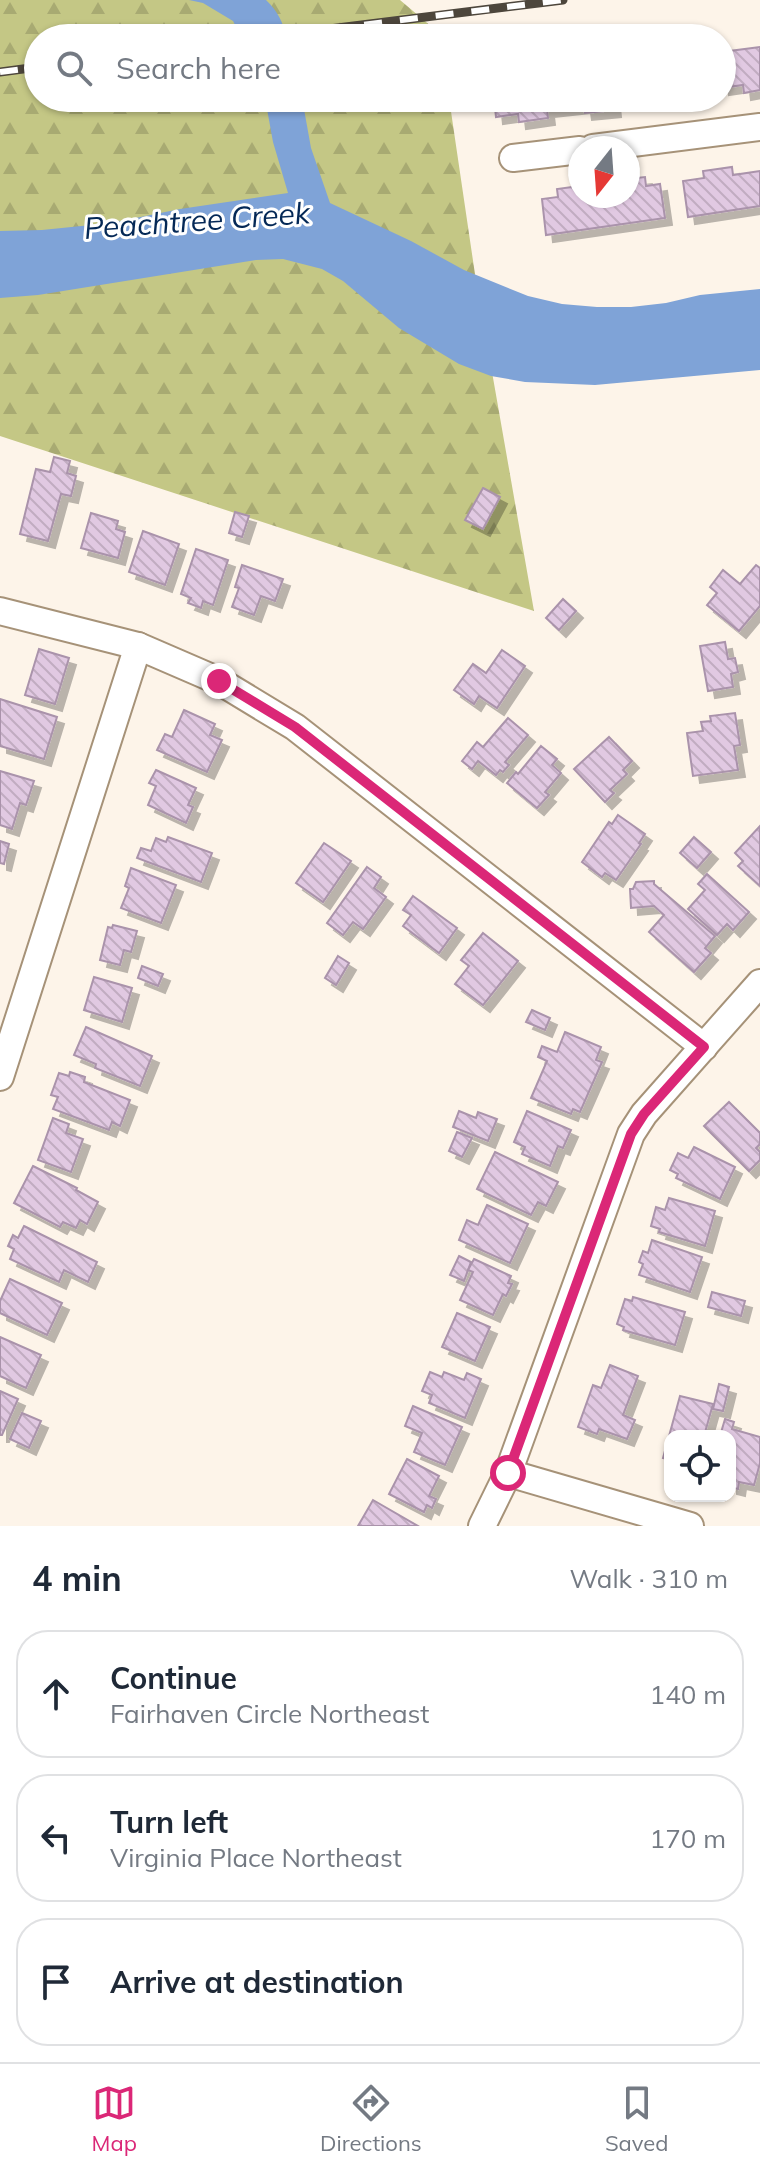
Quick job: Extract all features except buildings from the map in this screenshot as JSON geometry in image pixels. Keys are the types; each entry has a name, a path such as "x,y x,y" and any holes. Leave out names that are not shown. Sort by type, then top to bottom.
{"street":[{"path":"640,142 760,127"},
{"path":"513,158 568,151"},
{"path":"0,611 138,646 219,681 295,727 704,1047"},
{"path":"0,1077 138,646"},
{"path":"482,1526 508,1473 631,1134 644,1114 760,983"},
{"path":"508,1473 690,1526"}],"green space":[{"path":"0,0 400,0 428,24 24,24 24,112 451,112 476,281 534,611 0,436"}],"water":[{"path":"189,0 266,0 283,24 235,24 203,3"},
{"name":"Peachtree Creek","path":"268,112 305,112 311,148 330,203 464,270 528,296 562,304 631,307 760,289 760,370 595,385 525,382 491,376 459,364 399,328 343,281 322,269 283,259 256,260 38,295 0,298 0,231 111,223 288,193"}],"railway":[{"path":"370,24 563,0"},
{"path":"0,72 24,69"}],"route":[{"path":"219,681 295,727 704,1047 644,1114 631,1134 508,1473"}]}
